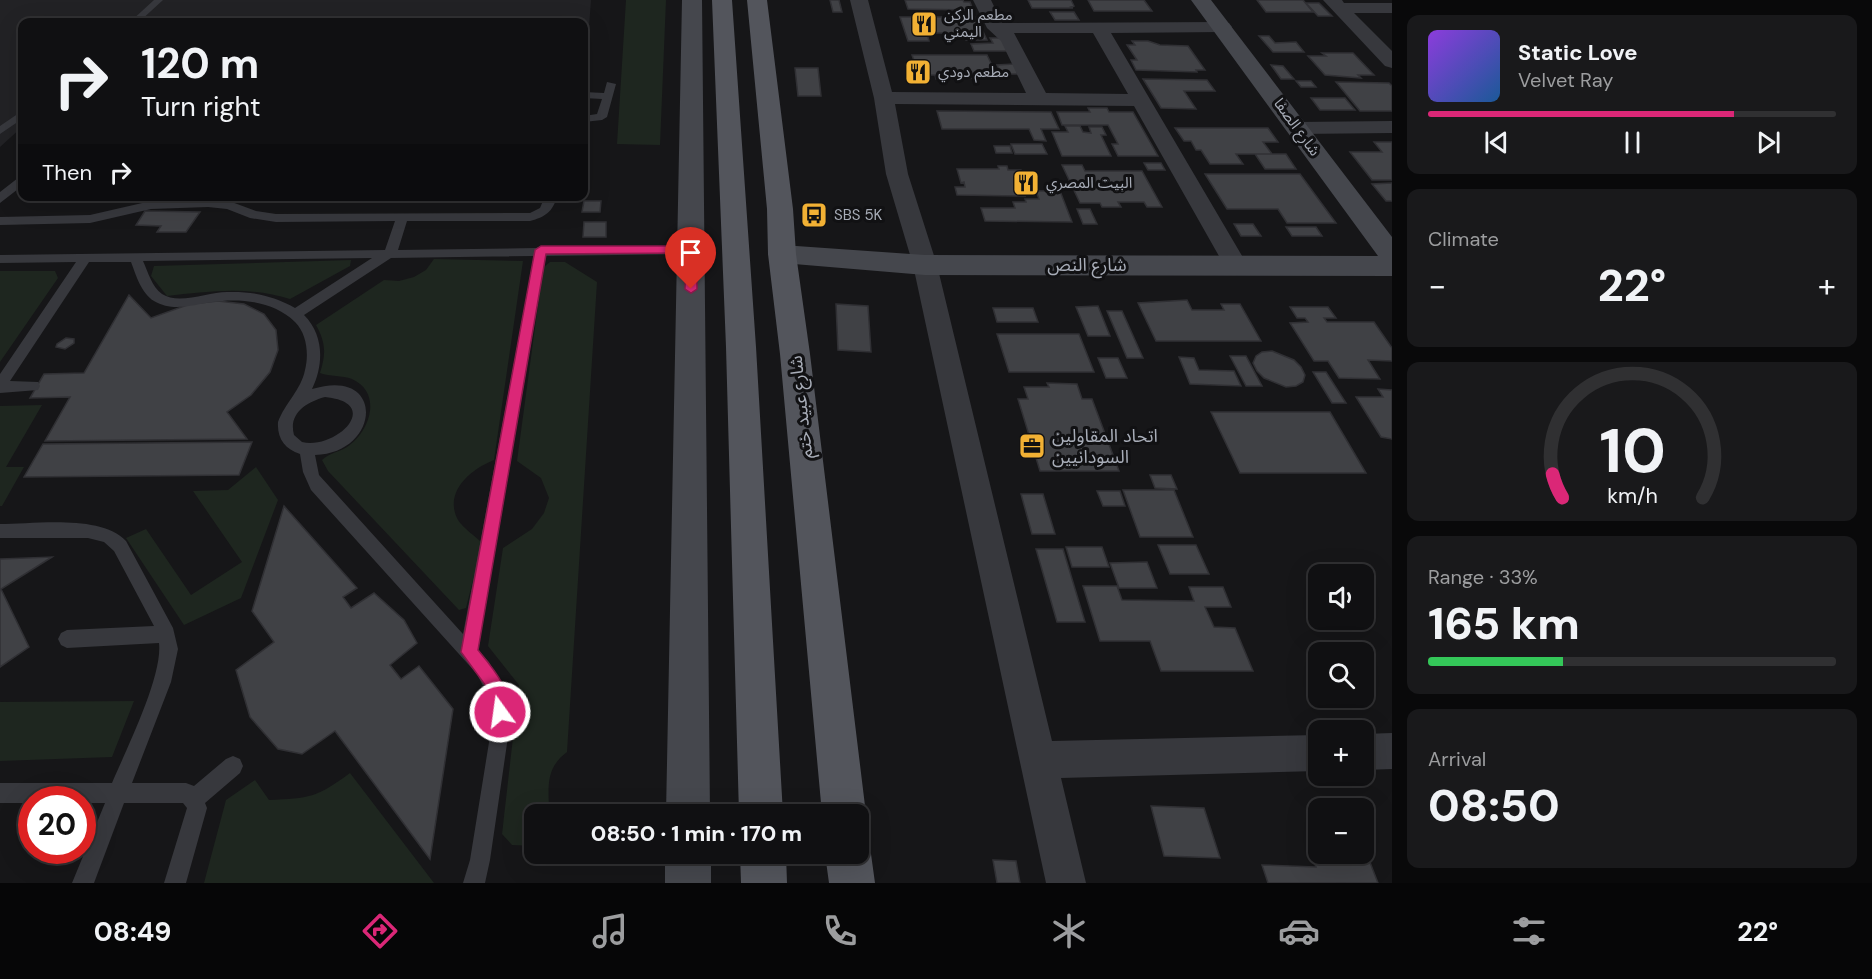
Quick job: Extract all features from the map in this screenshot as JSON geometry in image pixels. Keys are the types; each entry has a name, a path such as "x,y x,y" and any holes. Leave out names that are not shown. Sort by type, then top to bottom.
{"main road":[{"path":"722,0 741,347 761,804"},
{"name":"شارع عبيد ختم","path":"757,0 780,209 782,254 843,804"},
{"path":"763,864 764,883"},
{"path":"849,864 852,883"}],"street":[{"path":"688,804 692,0"},
{"path":"859,0 884,98 897,174 925,265 1066,883"},
{"path":"982,0 996,28 1009,38 1039,100"},
{"name":"شارع الصفا","path":"1201,0 1392,256"},
{"path":"1336,4 1392,8"},
{"path":"1336,4 1392,62"},
{"path":"996,28 1223,27"},
{"path":"1100,29 1236,266"},
{"path":"884,98 1142,100"},
{"path":"1298,128 1392,127"},
{"name":"شارع النص","path":"782,254 925,265 1392,266"},
{"path":"1374,752 1392,751"},
{"path":"1037,760 1308,753"},
{"path":"688,864 688,883"}],"lane":[{"path":"139,18 159,0"},
{"path":"588,119 602,117 611,84"},
{"path":"588,95 608,96"},
{"path":"0,131 18,117"},
{"path":"0,199 18,184"},
{"path":"116,214 124,201"},
{"path":"0,221 77,220 116,214 151,205 231,201 254,215 276,218 530,217 544,212 549,208 550,201"},
{"path":"295,314 391,252 403,217"},
{"path":"0,259 541,250 691,250"},
{"path":"469,652 541,250"},
{"path":"135,256 152,292 158,297 178,302 238,296 279,305 295,314 307,327 314,343 315,361 311,381 290,411 285,421 284,431 288,440 296,447 308,450 321,449 347,438 356,428 360,418 361,408 356,399 348,393 337,391 311,395 299,401"},
{"path":"0,386 86,257"},
{"path":"0,386 33,386"},
{"path":"308,450 307,463 310,475 317,486 492,680 498,696 500,712 480,860 474,883"},
{"path":"0,531 88,531 102,533 113,538 120,546 166,634 169,648 164,673 83,883"},
{"path":"67,639 166,634"},
{"path":"194,799 233,766"},
{"path":"0,793 177,791 186,793 194,799 197,808 175,883"}],"shaded area":[{"path":"0,0 591,0 588,41 588,18 18,18 18,131 0,147"},
{"path":"626,0 666,0 660,145 617,144"},
{"path":"434,259 523,261 494,460 477,469 462,483 454,500 454,510 458,520 482,543 466,608 459,610 328,471 322,460 347,447 362,432 370,413 370,403 368,393 362,385 352,379 320,373 324,349 322,337 316,325 384,280 399,281 414,277 426,270"},
{"path":"351,260 350,266 290,299 245,291 214,291 167,296 151,276 154,266"},
{"path":"550,262 565,262 597,282 567,752 554,765 551,772 549,804 524,804 524,846 512,845 502,834 519,685 488,646 503,548 532,529 544,513 549,498 541,478 517,461 543,268"},
{"path":"0,271 55,271 58,278 0,362"},
{"path":"42,405 6,467 24,467 0,506 0,406"},
{"path":"256,467 278,500 241,598 184,625 126,538 146,529 191,595 242,562 193,491 228,490"},
{"path":"134,701 112,757 0,761 0,702"},
{"path":"350,773 434,883 204,883 226,800 255,780 269,800 304,797 320,792"}],"building":[{"path":"830,0 839,0 842,12 833,12"},
{"path":"905,0 963,0 970,2 973,10 908,9"},
{"path":"1028,0 1071,0 1074,6 1071,7 1073,8 1032,8"},
{"path":"1088,0 1144,0 1152,11 1094,11"},
{"path":"1257,0 1303,0 1313,12 1266,12"},
{"path":"1306,3 1319,3 1332,16 1318,16"},
{"path":"1050,12 1074,12 1079,20 1055,20"},
{"path":"900,17 976,17 987,40 966,40 963,33 927,33 929,41 908,41"},
{"path":"1259,36 1269,36 1275,43 1296,42 1304,52 1273,52"},
{"path":"990,38 1002,38 1008,51 974,51 971,44 993,43"},
{"path":"1132,41 1188,46 1205,70 1196,70 1197,72 1136,70 1131,60 1137,60 1127,45 1135,45"},
{"path":"1322,53 1353,53 1374,75 1358,75 1361,78 1325,75 1308,56 1326,56"},
{"path":"912,55 987,55 998,78 936,79 935,75 919,75"},
{"path":"1014,64 1018,74 1002,74 997,65"},
{"path":"1271,65 1283,66 1294,79 1281,79"},
{"path":"795,68 818,68 821,96 798,96"},
{"path":"1143,79 1207,80 1215,91 1184,91 1196,109 1161,108"},
{"path":"1296,81 1311,81 1316,87 1301,87"},
{"path":"1336,82 1389,83 1392,86 1392,111 1360,111"},
{"path":"1311,98 1345,98 1355,110 1320,110"},
{"path":"1088,108 1107,108 1109,112 1133,112 1158,156 1118,156 1112,144 1118,144 1108,125 1062,125 1057,112 1090,112"},
{"path":"937,111 1051,112 1059,129 1041,129 1046,141 1034,140 1029,129 942,129"},
{"path":"1065,126 1080,126 1083,132 1091,133 1089,127 1102,127 1106,135 1101,135 1111,156 1062,156 1052,132 1068,132"},
{"path":"1175,128 1268,128 1278,142 1263,142 1272,154 1236,154 1243,164 1210,164 1201,150 1196,150 1191,141 1184,141"},
{"path":"1374,142 1392,142 1392,180 1372,180 1350,152 1382,152"},
{"path":"1011,144 1042,144 1047,154 1015,154"},
{"path":"994,146 1010,146 1012,153 996,153"},
{"path":"1255,154 1286,154 1296,169 1265,169"},
{"path":"1144,163 1161,163 1165,170 1148,170"},
{"path":"1062,165 1082,165 1085,171 1142,171 1162,207 1147,207 1144,202 1118,202 1121,207 1102,207 1100,203 1080,203"},
{"path":"998,166 1007,166 1008,170 1021,170 1026,183 1020,183 1025,196 957,195 955,187 965,187 964,182 961,183 957,169 999,169"},
{"path":"1205,174 1300,174 1336,223 1287,223 1278,209 1227,209"},
{"path":"1392,183 1392,201 1386,201 1372,184"},
{"path":"1036,191 1060,191 1072,222 985,221 981,208 1015,208 1013,202 1039,199"},
{"path":"584,201 601,201 600,212 582,212"},
{"path":"1077,209 1090,209 1097,224 1083,224"},
{"path":"145,211 200,212 186,232 157,232 161,226 136,225"},
{"path":"584,222 606,222 606,237 583,237"},
{"path":"1234,224 1253,224 1261,236 1241,236"},
{"path":"1286,227 1316,227 1322,236 1292,236"},
{"path":"129,295 151,318 190,304 218,301 244,304 264,314 276,330 278,350 270,372 251,395 227,412 247,439 45,441 70,397 30,398 44,374 84,373"},
{"path":"1187,300 1192,310 1224,310 1221,304 1240,304 1261,341 1156,341 1138,303"},
{"path":"836,304 868,306 871,352 838,350"},
{"path":"1098,306 1110,336 1088,336 1076,307"},
{"path":"1290,307 1328,307 1336,318 1324,318 1327,322 1374,322 1392,348 1392,361 1368,360 1380,379 1339,378 1328,361 1314,361 1290,323 1308,322 1305,318 1297,318"},
{"path":"993,308 1033,308 1038,322 997,322"},
{"path":"1107,311 1122,311 1143,358 1127,358"},
{"path":"997,334 1079,334 1094,372 1009,372"},
{"path":"66,338 74,339 74,343 65,349 56,347 57,344"},
{"path":"1272,351 1294,360 1301,367 1305,375 1303,382 1296,386 1286,387 1264,378 1257,371 1253,363 1256,356 1262,352"},
{"path":"1230,356 1246,356 1262,386 1246,386"},
{"path":"1179,357 1194,358 1199,370 1234,371 1241,386 1190,384"},
{"path":"1098,358 1118,358 1127,378 1106,378"},
{"path":"1313,372 1326,372 1346,403 1332,403"},
{"path":"1047,383 1077,384 1082,399 1092,399 1119,471 1040,471 1018,399 1028,399 1024,387 1049,387"},
{"path":"1378,389 1392,390 1392,439 1381,437 1356,397 1383,397"},
{"path":"1211,412 1330,412 1366,473 1240,473"},
{"path":"252,442 239,475 24,477 43,444"},
{"path":"1150,475 1171,475 1177,489 1155,488"},
{"path":"1123,490 1174,490 1193,537 1140,537"},
{"path":"1097,491 1120,491 1125,506 1103,506"},
{"path":"1021,494 1043,494 1055,534 1032,534"},
{"path":"284,506 357,588 343,597 351,608 374,593 404,620 417,643 390,665 401,679 419,666 453,709 430,859 335,731 302,754 278,749 250,717 236,670 274,642 252,611"},
{"path":"1158,545 1196,545 1209,574 1170,574"},
{"path":"1066,547 1102,547 1109,567 1072,567"},
{"path":"1036,549 1063,549 1085,622 1057,622"},
{"path":"52,557 1,589 29,647 0,667 0,559"},
{"path":"1147,562 1157,588 1119,588 1110,563"},
{"path":"1083,586 1117,586 1122,600 1194,601 1189,587 1223,587 1231,607 1205,607 1214,627 1235,628 1253,671 1161,671 1150,641 1100,641"},
{"path":"1151,806 1204,808 1220,858 1164,856"},
{"path":"993,860 1016,861 1020,883 997,883"},
{"path":"1315,864 1371,864 1378,883 1268,883 1262,865 1316,867"}],"place":[{"name":"مطعم الركن اليمني","path":"924,24"},
{"name":"مطعم دودي","path":"918,72"},
{"name":"البيت المصري","path":"1026,183"},
{"name":"SBS 5K","path":"814,215"},
{"name":"اتحاد المقاولين السودانيين","path":"1032,446"}],"route":[{"path":"500,712 498,696 492,680 469,652 541,250 691,250 691,289"}]}
